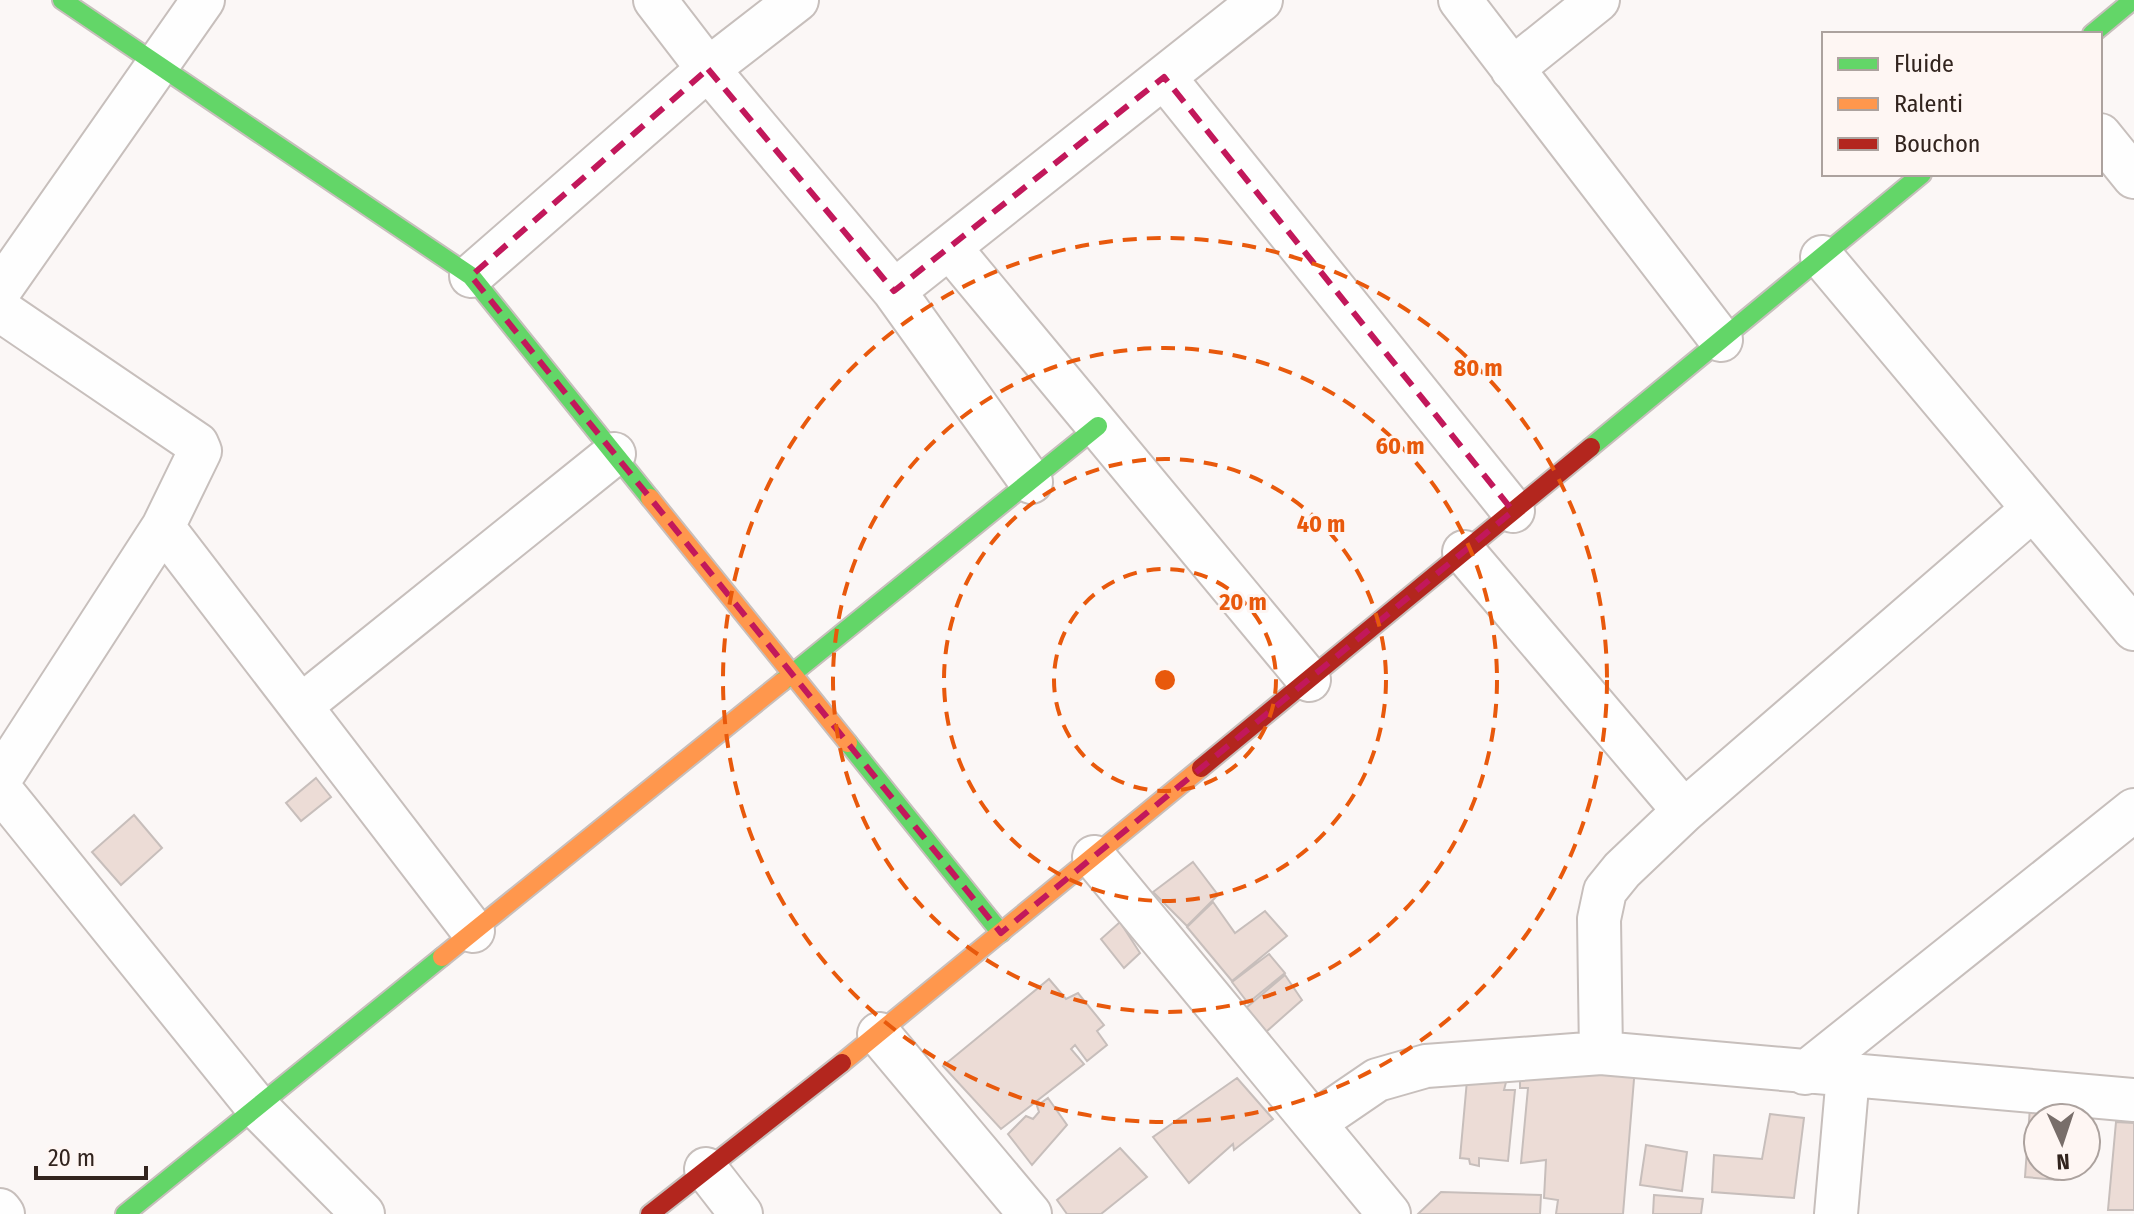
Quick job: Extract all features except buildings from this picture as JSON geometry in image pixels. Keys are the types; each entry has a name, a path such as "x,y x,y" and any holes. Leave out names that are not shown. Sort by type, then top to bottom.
{"street":[{"path":"62,0 471,276 1001,933"},
{"path":"0,290 203,0"},
{"path":"655,0 708,69 894,291 1031,482"},
{"path":"471,276 708,69 797,0"},
{"path":"894,291 951,249 1261,0"},
{"path":"1460,0 1721,340"},
{"path":"1512,69 1598,0"},
{"path":"2094,32 2133,0"},
{"path":"1164,77 1513,511"},
{"path":"2102,137 2134,177"},
{"path":"650,1214 879,1034 1920,176"},
{"path":"951,249 1309,680"},
{"path":"1822,257 2134,629"},
{"path":"0,310 197,444 199,459 163,527 0,779"},
{"path":"125,1214 1098,426"},
{"path":"302,705 614,454"},
{"path":"1601,1053 1599,919 1605,891 1622,870 1684,811 2033,509"},
{"path":"163,527 473,931"},
{"path":"1464,552 1684,811"},
{"path":"0,789 257,1107 363,1214"},
{"path":"1805,1073 2134,810"},
{"path":"1094,857 1389,1214"},
{"path":"879,1034 1030,1214"},
{"path":"1314,1123 1377,1080 1426,1066 1601,1053 2134,1100"},
{"path":"1836,1214 1848,1075"},
{"path":"706,1169 741,1214"}],"highlighted area":[{"path":"708,69 894,291 1164,77 1513,511 1001,933 471,276"}],"traffic: fast":[{"path":"62,0 471,276 650,498"},
{"path":"2094,32 2133,0"},
{"path":"1591,447 1920,176"},
{"path":"782,682 1098,426"},
{"path":"848,743 1001,933"},
{"path":"125,1214 442,957"}],"traffic: slow":[{"path":"650,498 848,743"},
{"path":"442,957 782,682"},
{"path":"842,1063 1201,768"}],"traffic: jam":[{"path":"1201,768 1591,447"},
{"path":"650,1214 842,1063"}]}
